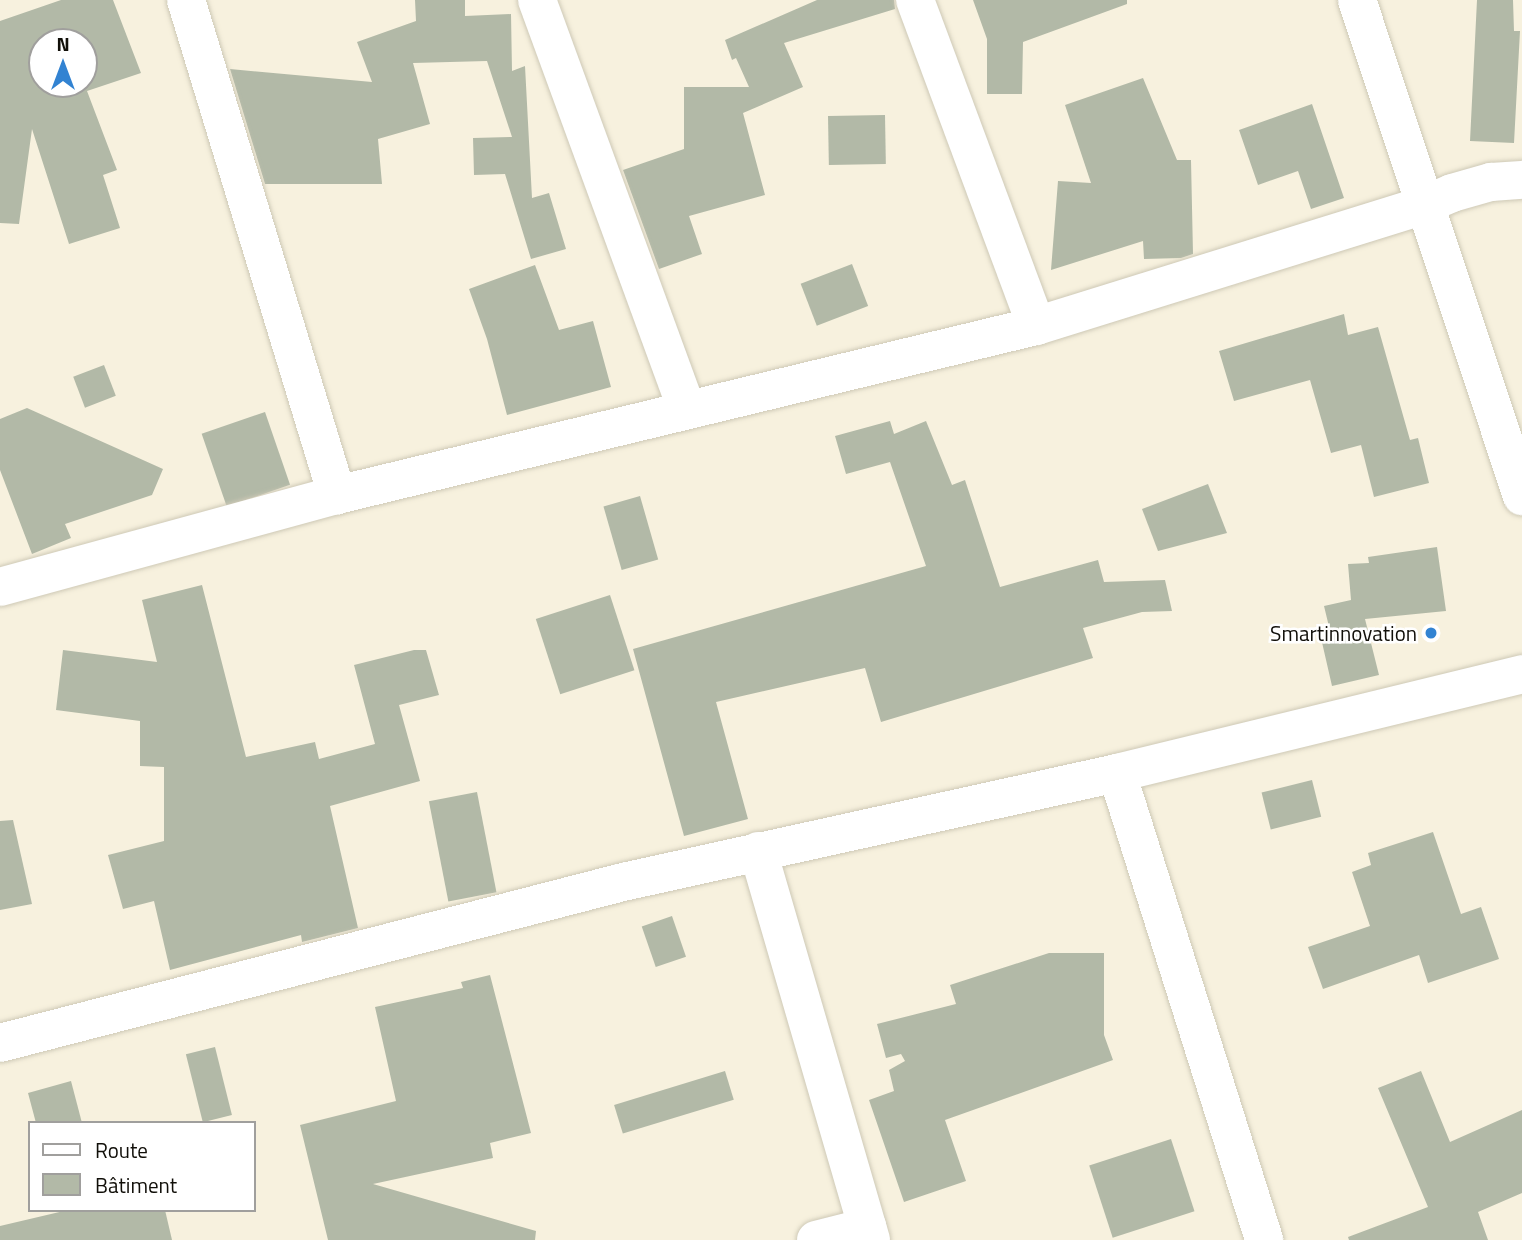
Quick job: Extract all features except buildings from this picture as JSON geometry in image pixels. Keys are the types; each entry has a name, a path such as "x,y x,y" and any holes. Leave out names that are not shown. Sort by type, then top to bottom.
{"street":[{"path":"186,0 337,495"},
{"path":"537,0 687,409"},
{"path":"915,0 1036,326"},
{"path":"1357,0 1522,496"},
{"path":"0,587 337,495 1036,326 1424,205 1452,193 1491,182 1522,180"},
{"path":"0,1043 623,882 1117,773 1522,674"},
{"path":"1117,773 1264,1240"},
{"path":"758,851 869,1233 816,1240"}],"place":[{"name":"Smartinnovation","path":"1431,633"}]}
